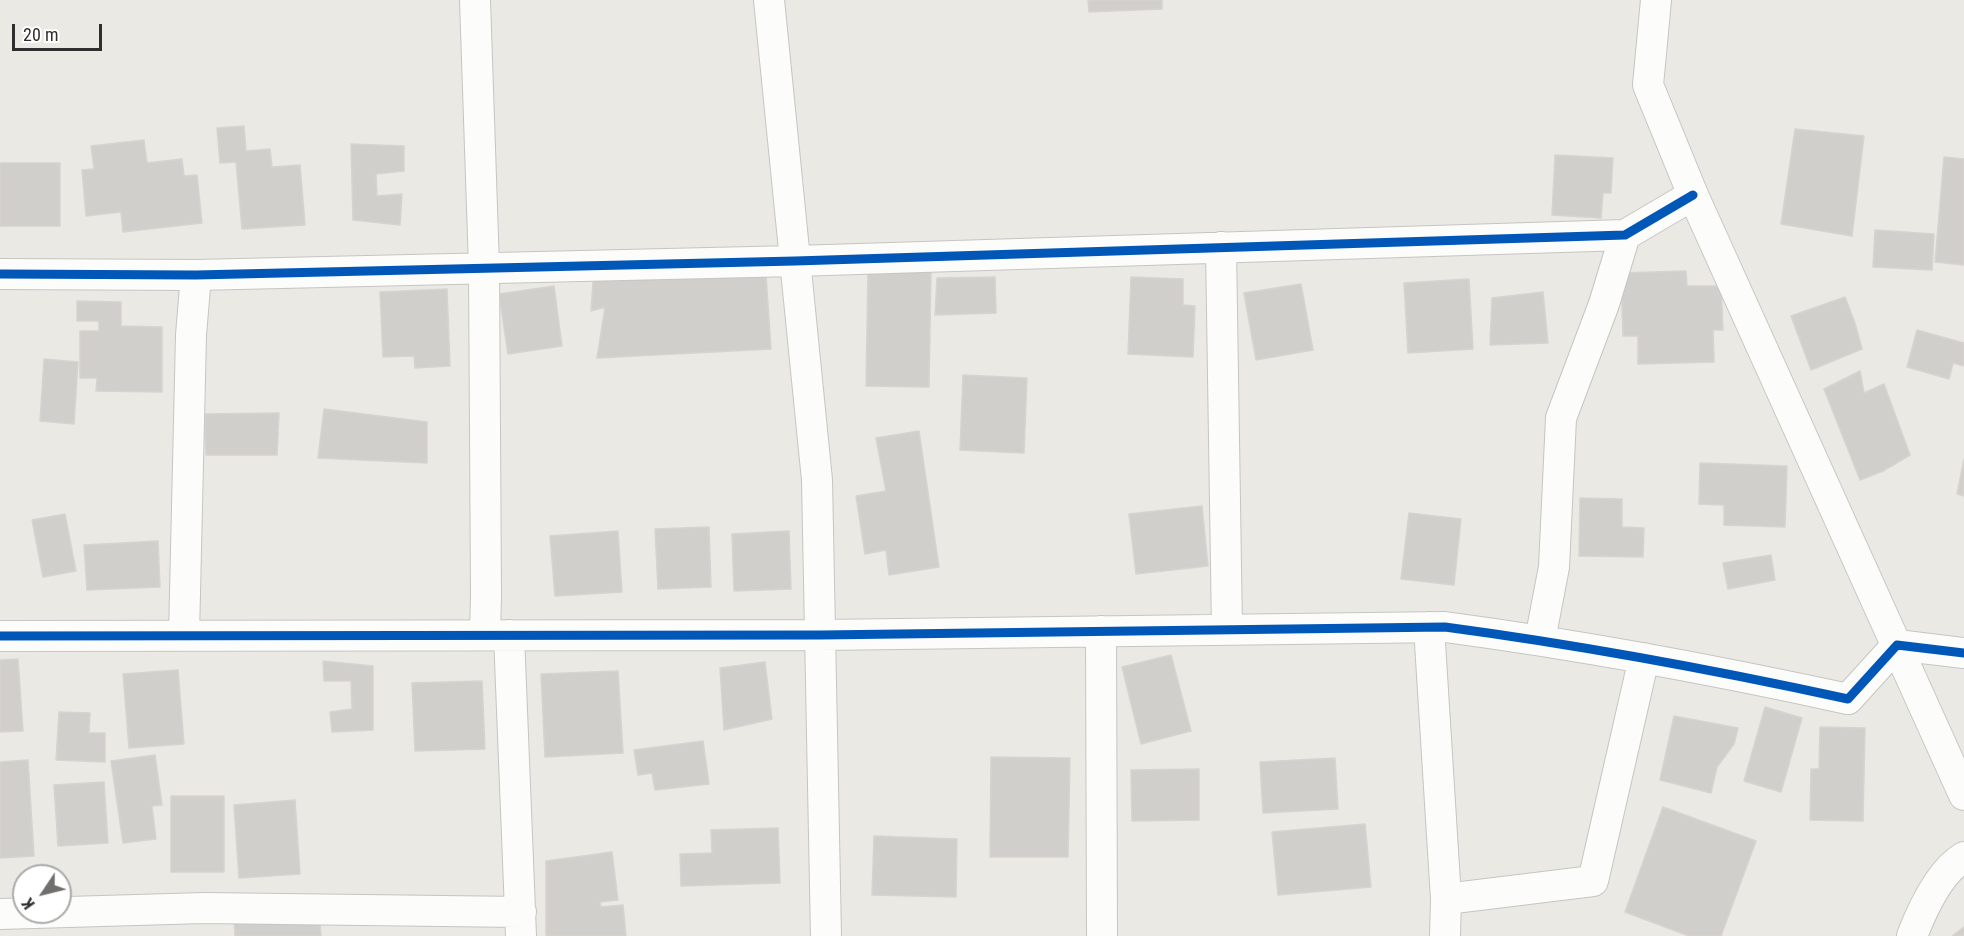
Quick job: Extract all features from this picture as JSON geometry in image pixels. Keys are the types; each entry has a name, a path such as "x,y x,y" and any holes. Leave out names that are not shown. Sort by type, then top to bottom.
{"street":[{"path":"0,914 204,908 521,924 497,635 486,584 484,267 475,0"},
{"path":"769,0 817,480 826,936"},
{"path":"1656,0 1648,85 1693,195 1964,795"},
{"path":"0,274 196,275 795,261 1625,235 1693,195"},
{"path":"1540,640 1554,567 1562,418 1604,304 1625,235"},
{"path":"1221,247 1227,630"},
{"path":"184,636 190,335 196,275"},
{"path":"1429,627 1446,899 1445,936"},
{"path":"0,636 820,635 1444,627 1540,640 1727,672 1848,699 1897,645"},
{"path":"1101,631 1102,936"},
{"path":"1897,645 1964,653"},
{"path":"1446,899 1593,882 1644,658"},
{"path":"1912,936 1923,907 1954,862 1964,857"}],"building":[{"path":"1088,0 1162,0 1162,9 1089,12"},
{"path":"244,126 246,151 270,149 272,167 300,165 305,225 242,229 236,162 220,163 217,128"},
{"path":"1795,129 1864,136 1852,236 1781,224"},
{"path":"144,140 147,163 182,159 184,176 197,175 202,223 123,232 121,212 86,216 82,170 94,169 91,146"},
{"path":"351,144 404,146 404,171 376,174 377,196 402,194 400,225 353,220"},
{"path":"1555,155 1613,158 1611,193 1603,193 1601,218 1552,215"},
{"path":"1944,157 1964,159 1964,265 1935,262"},
{"path":"0,163 60,163 60,226 0,226"},
{"path":"1875,230 1934,234 1932,270 1873,267"},
{"path":"594,269 766,275 771,349 597,358 605,307 591,311"},
{"path":"868,270 931,272 929,387 866,386"},
{"path":"1686,271 1687,286 1721,286 1723,330 1713,330 1714,362 1638,364 1638,336 1623,336 1621,273"},
{"path":"995,277 996,313 935,315 937,278"},
{"path":"1131,277 1183,279 1183,305 1195,306 1193,357 1128,354"},
{"path":"1469,279 1473,349 1408,353 1404,283"},
{"path":"1301,284 1313,350 1256,360 1244,293"},
{"path":"554,286 562,346 508,354 499,294"},
{"path":"447,289 450,366 415,368 414,356 383,357 380,292"},
{"path":"1543,292 1548,343 1490,345 1492,298"},
{"path":"1845,297 1862,349 1811,370 1791,316"},
{"path":"77,301 121,302 121,326 162,327 162,392 96,391 97,378 80,378 80,331 99,331 99,321 77,321"},
{"path":"1917,330 1964,343 1964,366 1953,363 1949,379 1907,367"},
{"path":"44,359 78,362 74,424 40,421"},
{"path":"1860,371 1864,393 1884,384 1910,455 1883,471 1860,480 1824,389"},
{"path":"963,375 1027,378 1024,453 960,450"},
{"path":"324,409 427,422 427,463 318,458"},
{"path":"279,413 277,455 206,455 205,414"},
{"path":"919,431 939,567 889,575 886,550 865,554 856,496 886,491 876,438"},
{"path":"1964,459 1964,496 1957,494"},
{"path":"1700,463 1787,466 1785,527 1724,525 1724,505 1699,504"},
{"path":"1580,498 1622,499 1622,527 1644,528 1643,557 1579,556"},
{"path":"1202,506 1208,566 1136,574 1129,514"},
{"path":"1409,513 1461,519 1454,585 1401,579"},
{"path":"65,514 76,571 43,577 32,520"},
{"path":"709,527 711,587 658,589 655,529"},
{"path":"618,531 622,592 555,596 550,536"},
{"path":"789,531 791,589 734,591 732,534"},
{"path":"158,541 160,587 87,590 84,545"},
{"path":"1771,555 1775,580 1728,589 1723,563"},
{"path":"1171,655 1191,731 1141,744 1122,667"},
{"path":"18,659 23,731 0,732 0,660"},
{"path":"323,661 373,666 373,730 332,732 330,712 352,709 351,681 324,681"},
{"path":"765,662 772,719 724,730 720,668"},
{"path":"178,670 184,744 129,748 123,674"},
{"path":"618,671 623,753 545,757 541,674"},
{"path":"482,681 485,749 415,751 412,683"},
{"path":"1765,707 1802,718 1781,792 1744,781"},
{"path":"59,712 90,713 89,733 105,733 105,762 56,760"},
{"path":"1674,716 1738,728 1734,744 1717,767 1711,793 1660,780"},
{"path":"1820,727 1865,728 1863,821 1810,820 1811,769 1819,769"},
{"path":"703,741 709,784 655,790 652,773 638,775 634,750"},
{"path":"155,755 162,805 152,806 156,839 123,843 111,761"},
{"path":"991,757 1070,758 1068,857 990,857"},
{"path":"1335,758 1338,809 1263,813 1260,762"},
{"path":"28,760 34,856 0,858 0,762"},
{"path":"1199,769 1199,820 1132,821 1131,770"},
{"path":"104,782 108,843 58,846 54,785"},
{"path":"171,796 224,796 224,872 171,872"},
{"path":"295,800 300,874 239,878 234,805"},
{"path":"1663,807 1756,841 1721,936 1689,936 1625,912"},
{"path":"1365,824 1371,887 1278,895 1272,832"},
{"path":"778,828 780,883 681,886 680,854 712,853 711,830"},
{"path":"874,836 957,839 956,897 872,895"},
{"path":"612,852 618,900 600,902 601,907 623,905 626,936 546,936 546,861"},
{"path":"319,913 321,936 235,936 234,919"},
{"path":"1964,927 1964,936 1952,936"}],"cycle path":[{"path":"0,274 196,275 795,261 1625,235 1693,195"},
{"path":"0,636 821,635 1445,627 1647,659 1848,699 1897,645 1964,653"}]}
